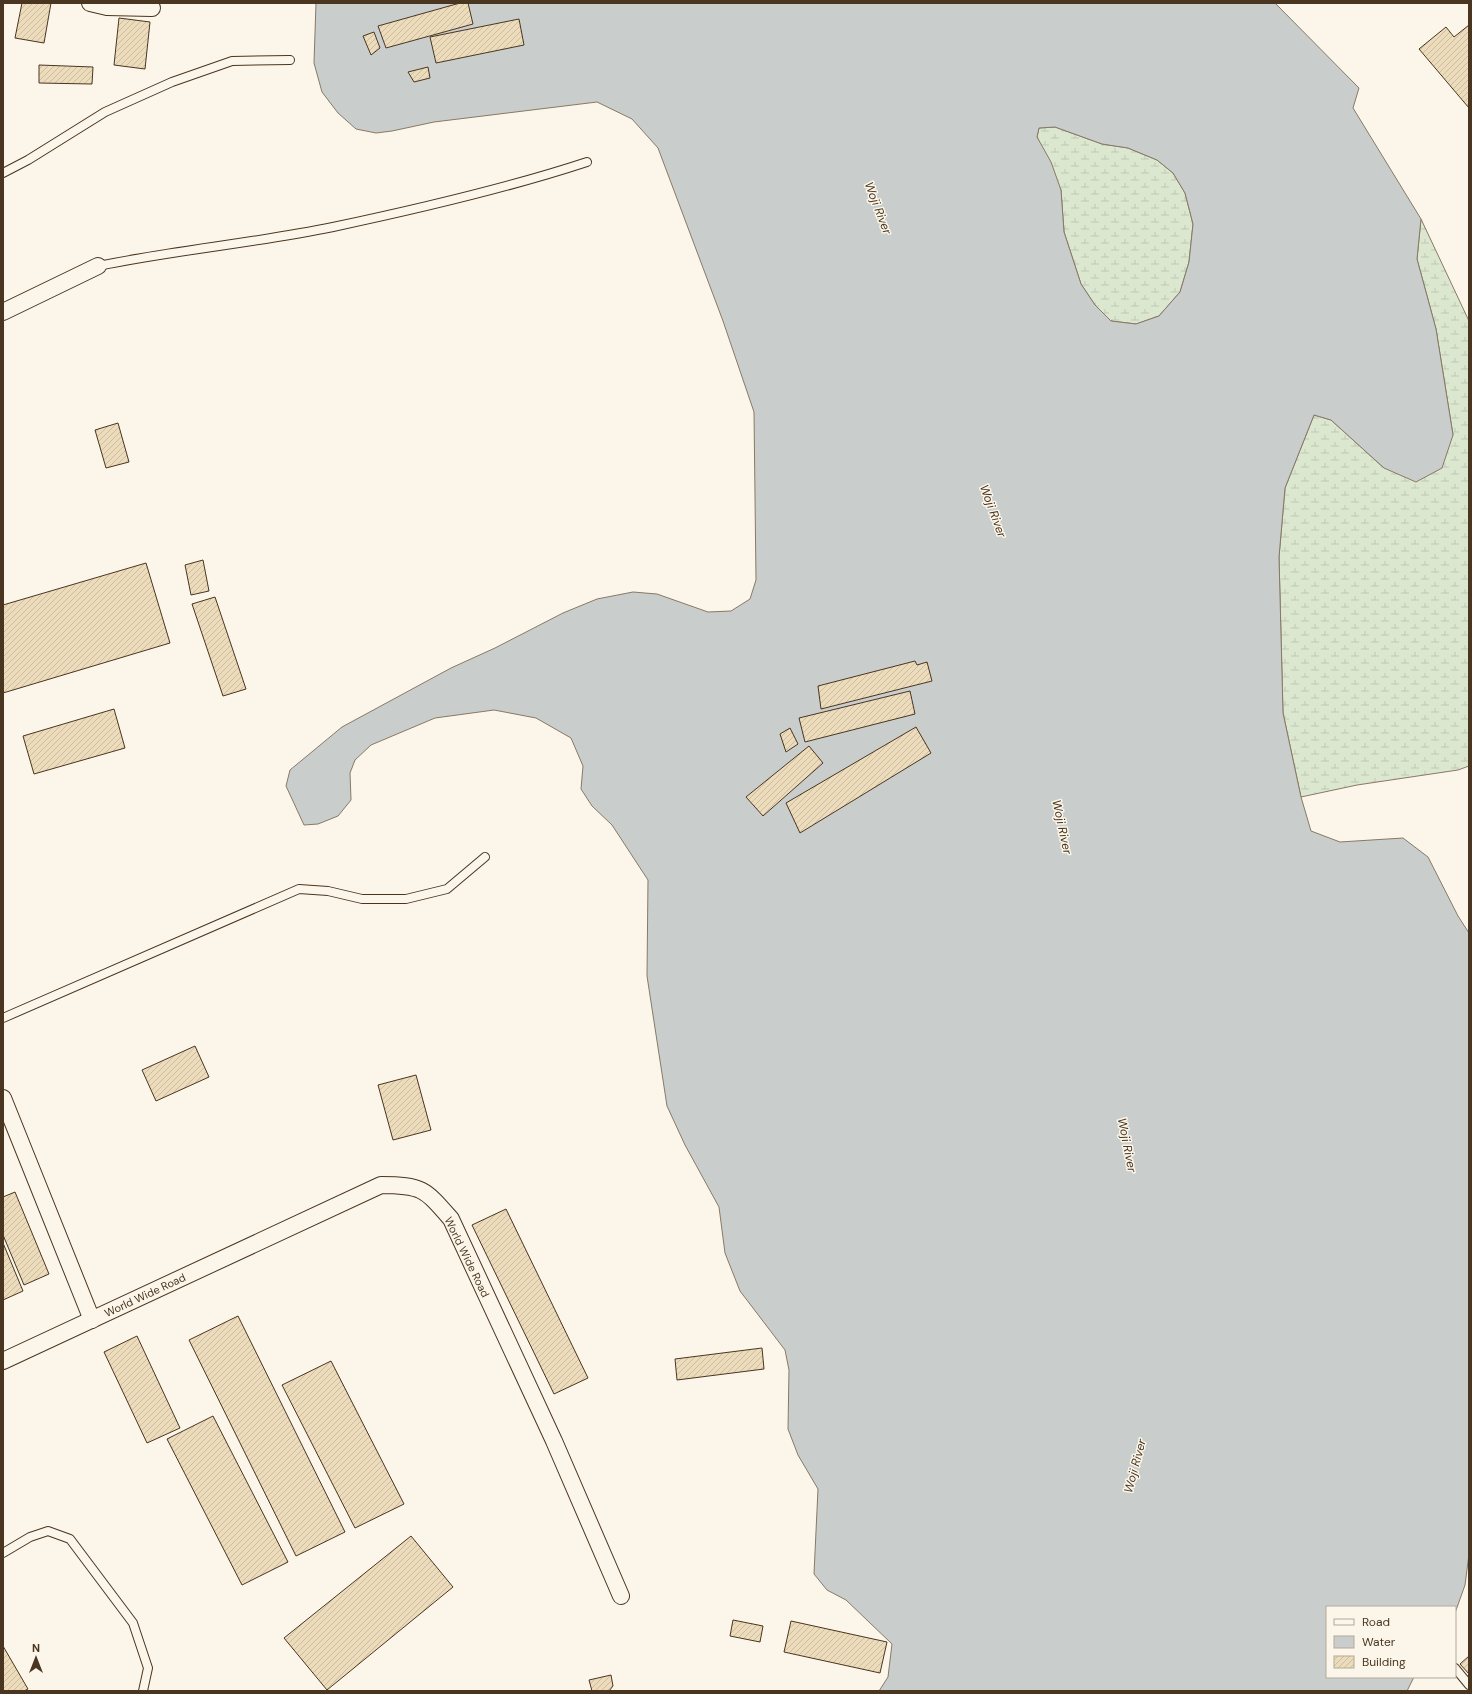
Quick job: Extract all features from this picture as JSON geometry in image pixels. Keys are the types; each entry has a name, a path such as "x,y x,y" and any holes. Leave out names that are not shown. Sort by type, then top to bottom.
{"street":[{"path":"90,3 108,7 152,8"},
{"path":"3,312 98,266"},
{"path":"3,1098 92,1320"},
{"name":"World Wide Road","path":"3,1361 381,1185 408,1185 429,1194 451,1220 554,1441 621,1596"}],"lane":[{"path":"3,173 28,160 105,112 172,82 232,61 290,60"},
{"path":"98,266 332,227 546,176 588,162"},
{"path":"3,1018 299,889 328,891 362,899 406,899 447,888 485,857"},
{"path":"3,1553 30,1537 48,1531 70,1539 133,1623 148,1668 143,1691"},
{"path":"1456,1669 1469,1685"}],"green space":[{"path":"1055,127 1102,144 1128,148 1157,160 1173,173 1185,193 1193,224 1189,262 1180,292 1159,316 1136,324 1111,321 1095,305 1081,284 1064,232 1061,190 1037,137 1039,128"},
{"path":"1421,219 1469,321 1469,766 1458,770 1357,785 1301,797 1283,713 1279,557 1285,488 1314,415 1331,420 1384,468 1453,435 1436,329 1417,259"}],"water":[{"name":"Woji River","path":"316,3 1275,3 1359,88 1353,108 1421,219 1417,259 1436,329 1453,435 1442,468 1416,482 1384,468 1331,420 1314,415 1285,488 1279,557 1283,713 1301,797 1311,831 1340,842 1403,838 1428,857 1458,916 1469,933 1469,1554 1465,1585 1456,1610 1456,1606 1326,1606 1326,1678 1414,1678 1407,1691 879,1691 888,1677 892,1644 846,1600 827,1590 814,1574 818,1489 798,1455 788,1429 789,1370 785,1350 740,1291 725,1253 719,1207 685,1145 667,1106 647,976 648,880 612,825 592,806 581,789 583,766 571,738 536,718 494,710 435,718 371,745 355,760 350,773 351,800 338,816 318,824 304,825 286,786 290,770 342,727 451,668 495,648 563,613 597,599 633,592 657,594 708,612 731,611 750,599 756,580 754,412 723,321 658,148 632,119 597,102 434,122 376,133 356,129 338,113 322,92 314,63","holes":["1055,127 1102,144 1128,148 1157,160 1173,173 1185,193 1193,224 1189,262 1180,292 1159,316 1136,324 1111,321 1095,305 1081,284 1064,232 1061,190 1051,162 1037,137 1039,128"]}],"building":[{"path":"22,3 51,3 44,43 15,38"},
{"path":"460,3 468,3 473,24 386,48 378,26"},
{"path":"119,18 150,22 145,69 114,65"},
{"path":"519,19 524,45 436,63 430,37"},
{"path":"1469,25 1469,108 1419,49 1446,27 1454,37"},
{"path":"374,32 380,48 371,55 363,36"},
{"path":"39,65 93,67 92,84 39,83"},
{"path":"428,67 430,78 414,82 408,72"},
{"path":"118,423 129,462 106,468 95,430"},
{"path":"203,560 209,591 191,595 185,565"},
{"path":"146,563 170,643 3,693 3,605"},
{"path":"215,597 246,689 223,696 192,604"},
{"path":"915,661 917,665 927,662 932,681 821,709 818,686"},
{"path":"910,691 915,714 805,742 799,718"},
{"path":"114,709 125,748 34,774 23,736"},
{"path":"916,727 931,753 800,833 786,803"},
{"path":"790,728 798,744 786,752 780,734"},
{"path":"809,746 823,763 763,816 746,797"},
{"path":"195,1046 209,1077 156,1101 142,1070"},
{"path":"416,1075 431,1130 393,1140 378,1085"},
{"path":"15,1192 49,1274 24,1285 3,1235 3,1197"},
{"path":"506,1209 588,1378 554,1394 472,1225"},
{"path":"3,1243 23,1291 3,1300"},
{"path":"238,1316 345,1532 296,1556 189,1340"},
{"path":"137,1336 180,1428 147,1443 104,1352"},
{"path":"762,1348 764,1369 677,1380 675,1359"},
{"path":"331,1361 404,1504 355,1528 282,1385"},
{"path":"213,1416 288,1562 242,1585 167,1439"},
{"path":"411,1536 453,1587 327,1690 284,1638"},
{"path":"733,1620 763,1626 760,1642 730,1636"},
{"path":"791,1621 887,1642 880,1673 784,1652"},
{"path":"3,1646 28,1689 24,1691 3,1691"},
{"path":"1469,1656 1469,1674 1460,1664"},
{"path":"611,1675 613,1686 609,1691 592,1691 589,1680"}]}
